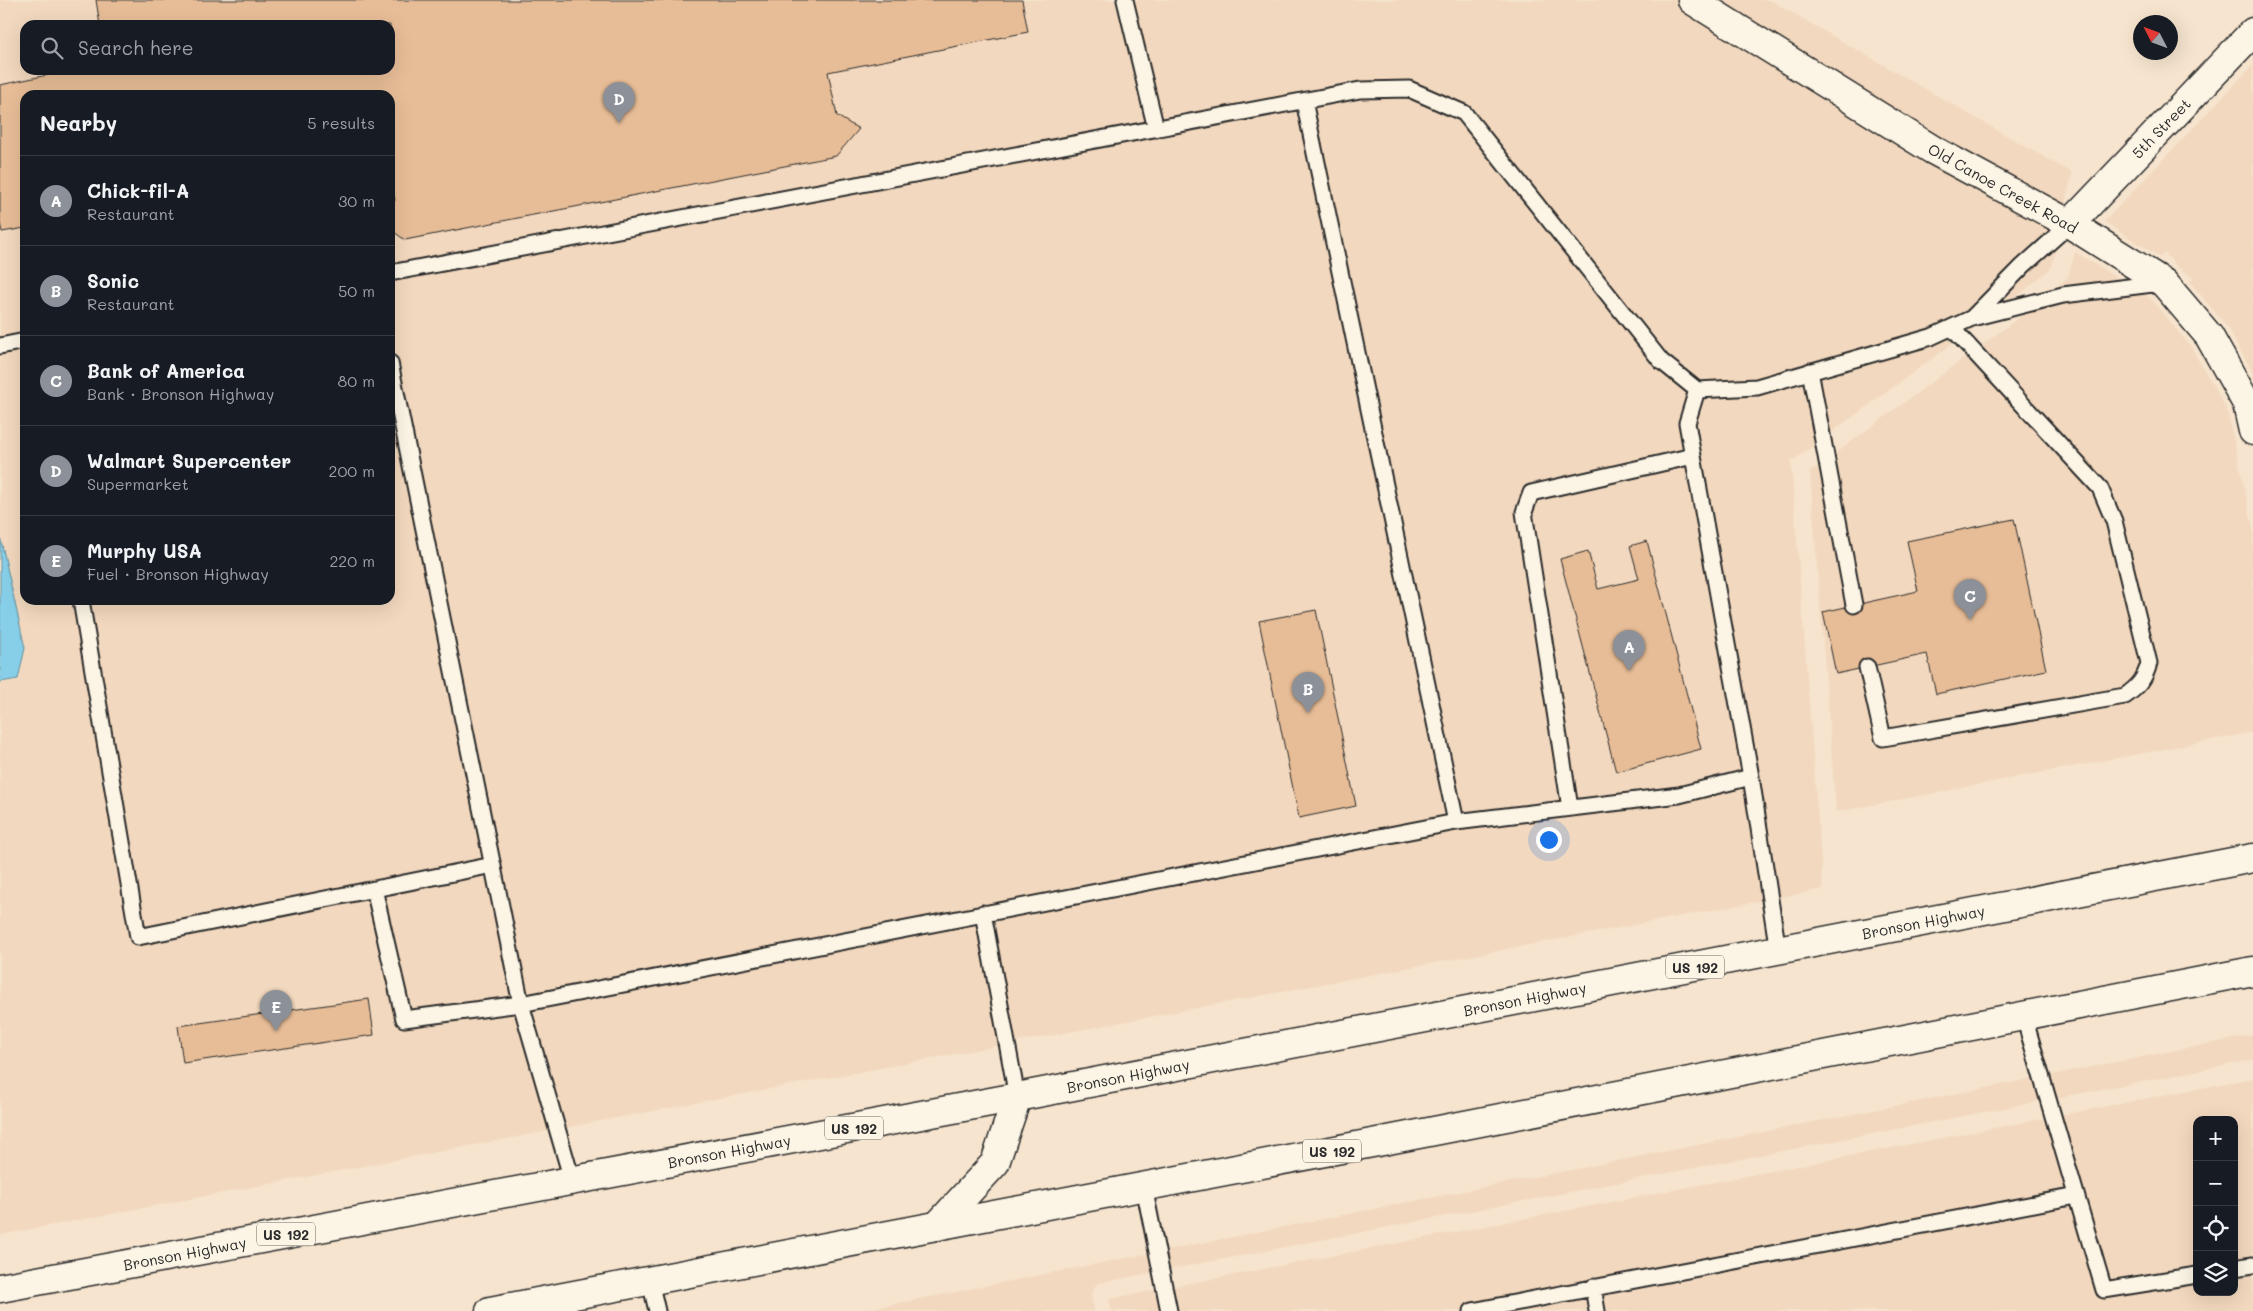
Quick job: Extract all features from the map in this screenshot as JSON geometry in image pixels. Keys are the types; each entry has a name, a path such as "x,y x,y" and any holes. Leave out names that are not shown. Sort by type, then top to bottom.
{"main road":[{"name":"Old Canoe Creek Road","path":"1692,0 1933,150 2070,224 2164,282 2209,336 2247,404 2253,431"},
{"name":"5th Street","path":"2070,224 2253,32"},
{"name":"Bronson Highway","path":"0,1288 1018,1097 2253,858"},
{"name":"US 192","path":"490,1311 1144,1187 2253,971"},
{"path":"937,1226 994,1163 1018,1097"}],"lane":[{"path":"1126,0 1156,129"},
{"path":"395,272 1360,90 1409,89 1464,113 1661,361 1697,390 1757,387 1931,337 1972,318 2064,295 2164,282"},
{"path":"1304,101 1456,822"},
{"path":"1972,318 2023,266 2070,224"},
{"path":"1867,667 1883,738 2125,696 2137,688 2146,677 2149,663 2114,521 2100,488 1952,328"},
{"path":"0,346 20,342"},
{"path":"1810,371 1854,605"},
{"path":"395,387 522,1004 572,1180"},
{"path":"1697,390 1687,423 1751,778 1778,951"},
{"path":"1570,808 1524,512 1531,493 1693,456"},
{"path":"82,605 138,937 493,865"},
{"path":"374,889 404,1019 522,1004 1456,822 1679,795 1751,778"},
{"path":"983,913 1018,1097"},
{"path":"2024,1017 2104,1290 2193,1276"},
{"path":"1144,1187 1169,1311"},
{"path":"1481,1310 2076,1196"},
{"path":"2238,1267 2253,1265"},
{"path":"650,1281 657,1311"},
{"path":"1593,1288 1597,1311"}],"shaded area":[{"path":"0,0 1770,0 2072,173 2052,267 2019,295 1791,462 1823,889 0,1235"},
{"path":"2253,65 2253,373 2227,327 2190,282 2193,277 2177,267 2165,253 2160,257 2104,222"},
{"path":"2075,252 2150,298 2191,347 2227,410 2253,528 2253,732 1836,812 1810,472 2031,309 2068,277"},
{"path":"2253,1035 2253,1060 1099,1283 1095,1286 1091,1295 1094,1311 859,1311"},
{"path":"2253,1078 2253,1311 1112,1311 1109,1299"}],"water":[{"path":"0,536 25,648 18,679 0,682"}],"building":[{"path":"96,0 1022,0 1028,32 828,72 837,116 859,129 836,156 405,240 395,233 395,90 20,90 20,229 2,232 0,223 0,85 47,75 395,75 395,20 99,20"},
{"path":"2014,519 2046,670 1936,694 1927,654 1836,674 1823,612 1918,591 1907,541"},
{"path":"1647,541 1701,749 1616,772 1560,559 1588,551 1598,589 1639,579 1630,546"},
{"path":"1316,610 1356,806 1299,818 1259,621"},
{"path":"369,999 374,1035 183,1063 178,1026"}],"place":[{"name":"Walmart Supercenter","path":"619,123"},
{"name":"Bank of America","path":"1970,620"},
{"name":"Chick-fil-A","path":"1629,671"},
{"name":"Sonic","path":"1308,713"},
{"name":"Murphy USA","path":"276,1031"}]}
